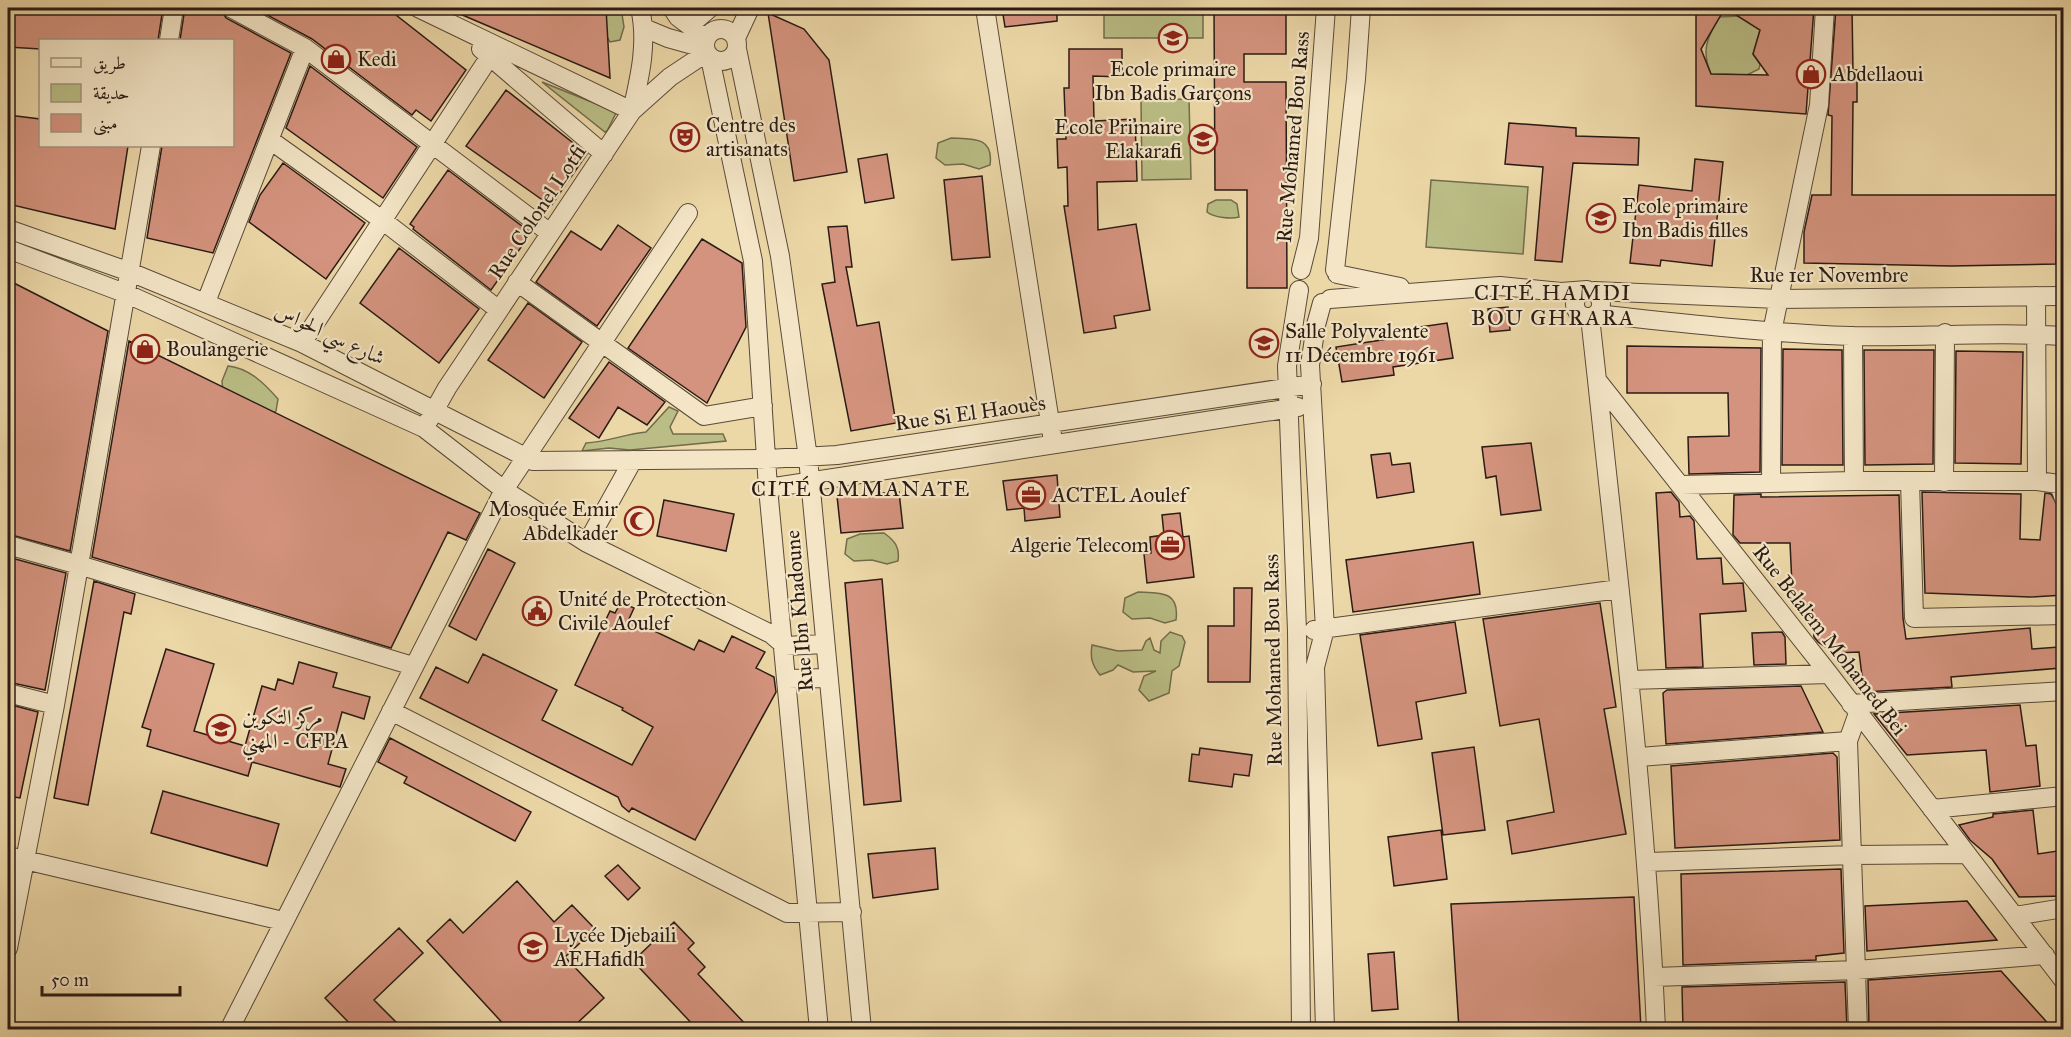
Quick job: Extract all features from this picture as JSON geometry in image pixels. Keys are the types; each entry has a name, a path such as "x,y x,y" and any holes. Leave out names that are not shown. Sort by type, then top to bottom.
{"street":[{"path":"169,39 174,8"},
{"path":"231,8 305,48 433,142 550,233"},
{"name":"Rue Colonel Lotfi","path":"424,428 499,310 633,111 640,73 644,28 639,8"},
{"path":"677,14 696,20 711,8"},
{"name":"Rue Ibn Khadoune","path":"711,8 707,46 753,261 768,459 768,488 785,646 819,1029"},
{"path":"677,14 707,46 726,61 736,44 750,8"},
{"path":"985,8 1054,446"},
{"name":"Rue Mohamed Bou Rass","path":"1301,270 1309,238 1326,8"},
{"path":"1326,301 1338,288 1336,272 1361,8"},
{"path":"1771,483 1772,332 1819,105 1825,8"},
{"path":"426,11 493,51 633,111 723,29 736,44"},
{"path":"644,28 668,38 707,46"},
{"name":"Rue Ibn Khadoune","path":"736,44 780,256 808,458 862,1029"},
{"path":"206,302 305,48"},
{"path":"302,343 493,51"},
{"path":"493,51 604,154"},
{"path":"270,140 382,220 499,310"},
{"path":"8,948 55,705 151,147"},
{"path":"229,1029 504,490 688,213"},
{"name":"شارع سي الحواس","path":"9,229 130,272 302,343 532,461 633,460"},
{"path":"8,249 127,294 424,428 504,490 587,543 771,634 785,646 824,644"},
{"path":"753,261 780,256"},
{"path":"1417,291 1336,272 1324,263 1318,262 1301,270 1297,283 1299,290 1308,301 1500,286 1561,292 1588,314 1772,332 1853,336 1945,333 2064,336"},
{"path":"518,282 600,344 704,416 763,406"},
{"name":"Rue Mohamed Bou Rass","path":"1299,290 1287,366 1287,388 1297,631 1301,1029"},
{"path":"1588,314 1601,302 1590,291"},
{"name":"Rue 1er Novembre","path":"1561,292 1590,291 1778,299 2064,296"},
{"path":"1744,329 1750,297"},
{"path":"2036,297 2037,481"},
{"name":"Rue Mohamed Bou Rass","path":"1325,1029 1315,667 1325,629 1310,365 1316,325 1326,301"},
{"path":"1588,314 1638,757 1647,862 1656,1029"},
{"path":"1944,482 1945,333"},
{"path":"1853,336 1854,481"},
{"name":"Rue Belalem Mohamed Bei","path":"1597,380 1829,674 2064,981"},
{"name":"Rue Si El Haouès","path":"633,460 808,458 1312,384"},
{"path":"768,488 1314,405"},
{"path":"984,433 988,456"},
{"path":"587,543 633,460"},
{"path":"1681,485 1854,481 2037,481 2059,484 2064,499"},
{"path":"1910,481 1914,618 2064,615"},
{"path":"8,546 79,564 413,666"},
{"path":"1297,631 1619,589"},
{"path":"1630,680 1829,674"},
{"path":"788,679 828,678"},
{"path":"1858,1029 1848,741 1855,708 2064,691"},
{"path":"8,693 55,705"},
{"path":"391,711 787,913 809,915 852,912"},
{"path":"1638,757 1848,741"},
{"path":"1932,809 2064,796"},
{"path":"1647,862 1852,855 1967,854"},
{"path":"8,856 283,921"},
{"path":"2014,915 2064,908"},
{"path":"1654,977 1857,970 2045,955"}],"green space":[{"path":"607,8 621,8 624,27 620,40 610,42 605,34"},
{"path":"1104,8 1203,8 1203,38 1104,38"},
{"path":"1739,16 1760,30 1753,54 1760,64 1759,69 1747,75 1711,74 1706,51 1711,32 1719,17"},
{"path":"542,82 614,111 616,113 607,131 605,132"},
{"path":"1189,99 1191,179 1142,180 1141,100"},
{"path":"951,138 974,139 985,144 989,149 990,165 979,169 963,164 945,165 936,158 938,143"},
{"path":"1431,180 1528,187 1523,254 1426,247"},
{"path":"1216,200 1231,200 1237,204 1239,217 1223,218 1207,212 1208,204"},
{"path":"228,366 249,373 262,382 278,399 276,411 270,417 224,404 222,381"},
{"path":"669,407 678,411 670,427 673,434 723,434 726,441 630,450 609,448 582,451 586,443 646,432"},
{"path":"884,533 896,545 898,561 887,564 872,560 854,561 845,554 847,539 860,534"},
{"path":"1138,592 1160,593 1171,598 1175,603 1176,620 1165,623 1150,618 1132,619 1123,612 1125,598"},
{"path":"1170,632 1182,636 1185,642 1179,666 1172,671 1169,693 1149,701 1139,690 1144,676 1156,671 1133,672 1118,665 1113,670 1100,675 1093,665 1092,645 1118,651 1142,650 1150,638 1154,650 1160,653 1161,641"}],"building":[{"path":"8,8 163,8 158,39 39,39 39,49 8,47"},
{"path":"185,8 220,8 226,18 291,53 213,253 147,238 162,147 234,147 234,39 180,39"},
{"path":"254,8 387,8 466,70 431,121 416,110 412,115 312,39"},
{"path":"446,8 606,8 610,78"},
{"path":"1002,8 1057,8 1057,21 1005,27"},
{"path":"1214,8 1286,8 1286,54 1244,54 1244,82 1286,82 1287,288 1247,288 1247,190 1215,190"},
{"path":"1696,8 1725,8 1814,8 1806,114 1696,106","holes":["1725,8 1760,30 1753,54 1768,75 1711,74 1701,49"]},
{"path":"1836,8 1852,8 1853,70 1857,70 1857,102 1853,102 1852,195 2057,195 2056,264 1951,266 1804,263 1804,232 1812,195 1831,195 1832,116 1828,115"},
{"path":"768,13 804,29 829,60 847,172 794,181"},
{"path":"1069,49 1122,49 1122,77 1093,76 1094,121 1135,119 1137,181 1097,182 1098,230 1136,224 1150,310 1114,316 1116,328 1084,333 1064,206 1068,206 1067,167 1058,168 1057,139 1066,139 1064,88 1069,88"},
{"path":"310,66 417,147 383,198 286,128"},
{"path":"506,90 587,154 551,206 466,146"},
{"path":"8,115 39,119 39,147 128,147 115,229 8,204"},
{"path":"1509,123 1576,128 1576,136 1639,138 1638,165 1573,163 1562,262 1535,260 1543,167 1505,164"},
{"path":"887,154 894,198 865,203 858,159"},
{"path":"1695,159 1723,162 1712,266 1661,260 1660,266 1630,263 1639,185 1692,191"},
{"path":"283,163 365,223 326,279 249,222 260,195"},
{"path":"448,170 531,233 491,290 413,229 414,227 410,224"},
{"path":"982,176 990,257 952,260 944,180"},
{"path":"618,225 651,248 597,326 536,282 571,231 601,250"},
{"path":"847,226 852,267 846,267 857,326 879,322 896,423 851,431 822,284 835,282 828,227"},
{"path":"702,239 742,263 746,327 707,403 628,348"},
{"path":"399,248 479,309 439,363 360,303"},
{"path":"8,280 108,331 70,551 8,534"},
{"path":"528,303 582,342 544,398 488,360"},
{"path":"1508,307 1510,330 1490,332 1488,309"},
{"path":"1447,323 1453,358 1393,367 1394,375 1342,382 1336,347 1394,338 1393,331"},
{"path":"129,341 480,513 466,540 448,532 391,648 92,557"},
{"path":"1627,346 1761,348 1760,472 1689,474 1688,437 1729,436 1728,393 1627,393"},
{"path":"1783,349 1842,350 1843,465 1782,465"},
{"path":"1864,350 1934,350 1933,464 1865,465"},
{"path":"1956,351 2023,352 2021,464 1955,463"},
{"path":"609,362 665,402 647,425 618,407 599,438 569,418"},
{"path":"1531,443 1541,510 1501,515 1496,476 1486,478 1482,447"},
{"path":"1390,453 1392,465 1410,463 1414,492 1377,498 1371,455"},
{"name":"ACTEL Aoulef","path":"1057,475 1060,517 1025,521 1024,508 1007,510 1003,481"},
{"path":"899,492 903,528 841,533 837,496"},
{"path":"1671,492 1679,502 1680,517 1690,516 1694,521 1697,559 1721,558 1723,584 1743,583 1746,611 1700,614 1703,667 1666,668 1656,493"},
{"path":"1922,492 2021,494 2020,539 2040,540 2045,493 2051,494 2059,508 2064,531 2064,595 2030,597 1925,593"},
{"path":"1761,494 1761,497 1899,495 1903,618 1906,639 2030,628 2032,649 2059,647 2061,668 1951,677 1952,687 1864,692 1859,652 1834,653 1818,642 1814,637 1812,605 1793,606 1790,543 1740,543 1733,535 1734,495"},
{"path":"664,500 734,514 726,551 657,536"},
{"name":"Algerie Telecom","path":"1180,513 1183,537 1189,536 1194,577 1147,583 1144,554 1151,553 1150,537 1164,535 1162,515"},
{"path":"1473,542 1480,594 1353,612 1346,560"},
{"path":"488,549 515,563 476,640 449,626"},
{"path":"8,557 66,573 45,690 8,682"},
{"path":"882,579 901,801 864,805 845,583"},
{"path":"94,581 135,594 131,614 124,612 88,805 54,798"},
{"path":"1234,588 1252,588 1250,682 1208,682 1208,626 1234,626"},
{"path":"621,602 634,608 629,619 694,650 699,640 724,652 732,636 765,652 756,668 774,677 776,692 695,840 632,808 629,812 622,806 618,797 420,698 436,667 468,683 483,654 557,690 542,720 632,765 653,727 622,710 623,708 575,685 610,611 615,613"},
{"path":"1600,603 1616,707 1604,709 1626,834 1512,854 1507,821 1554,812 1539,719 1500,726 1483,619"},
{"path":"1455,622 1466,693 1416,702 1422,739 1378,746 1360,635"},
{"path":"1782,632 1785,637 1786,664 1754,665 1752,633"},
{"path":"166,649 214,664 194,731 245,746 262,686 275,690 278,679 293,684 299,662 337,673 333,687 370,697 364,719 342,712 328,764 346,769 340,787 252,762 248,776 147,746 151,730 142,727"},
{"path":"1801,686 1823,732 1666,744 1663,693 1667,690"},
{"path":"8,704 38,712 20,798 8,796"},
{"path":"2020,705 2026,746 2036,745 2040,786 1990,792 1986,750 1907,755 1874,714"},
{"path":"390,738 531,812 515,841 404,783 407,777 378,762"},
{"path":"1474,747 1485,830 1443,835 1432,753"},
{"path":"1200,748 1252,755 1249,776 1234,774 1232,787 1189,781 1192,754 1199,755"},
{"path":"1833,753 1837,757 1840,840 1675,848 1671,766"},
{"path":"163,791 279,824 267,866 151,833"},
{"path":"2033,810 2038,854 2064,850 2064,896 2019,897 1992,859 1970,840 1959,825 1993,817 1993,814"},
{"path":"1441,830 1447,879 1394,886 1388,837"},
{"path":"935,848 938,889 873,898 868,854"},
{"path":"618,865 640,888 628,900 605,876"},
{"path":"1841,869 1844,953 1816,956 1816,960 1683,965 1681,874"},
{"path":"517,881 554,922 572,905 595,929 565,957 604,998 571,1029 508,1029 427,941 450,919 463,933"},
{"path":"1634,897 1641,1029 1459,1029 1451,904"},
{"path":"1967,901 1997,940 1867,951 1865,906"},
{"path":"674,922 694,943 688,949 705,967 698,974 750,1029 697,1029 633,961"},
{"path":"399,928 423,953 374,1000 403,1029 355,1029 325,998"},
{"path":"1394,952 1398,1009 1372,1011 1368,954"},
{"path":"2001,971 2053,1029 1869,1029 1868,980"},
{"path":"1845,982 1847,1029 1683,1029 1682,987"}],"place":[{"name":"Ecole primaire Ibn Badis Garçons","path":"1173,38"},
{"name":"Kedi","path":"336,59"},
{"name":"Abdellaoui","path":"1811,74"},
{"name":"Centre des artisanats","path":"685,137"},
{"name":"Ecole Primaire Elakarafi","path":"1203,139"},
{"name":"Ecole primaire Ibn Badis filles","path":"1601,218"},
{"name":"Salle Polyvalente 11 Décembre 1961","path":"1264,343"},
{"name":"Boulangerie","path":"145,349"},
{"name":"ACTEL Aoulef","path":"1031,495"},
{"name":"Mosquée Emir Abdelkader","path":"639,521"},
{"name":"Algerie Telecom","path":"1170,545"},
{"name":"Unité de Protection Civile Aoulef","path":"537,611"},
{"name":"مركز التكوين المهني - CFPA","path":"221,729"},
{"name":"Lycée Djebaili AEHafidh","path":"533,947"}],"district":[{"name":"CITÉ HAMDI BOU GHRARA","path":"1553,304"},
{"name":"CITÉ OMMANATE","path":"861,488"}]}
